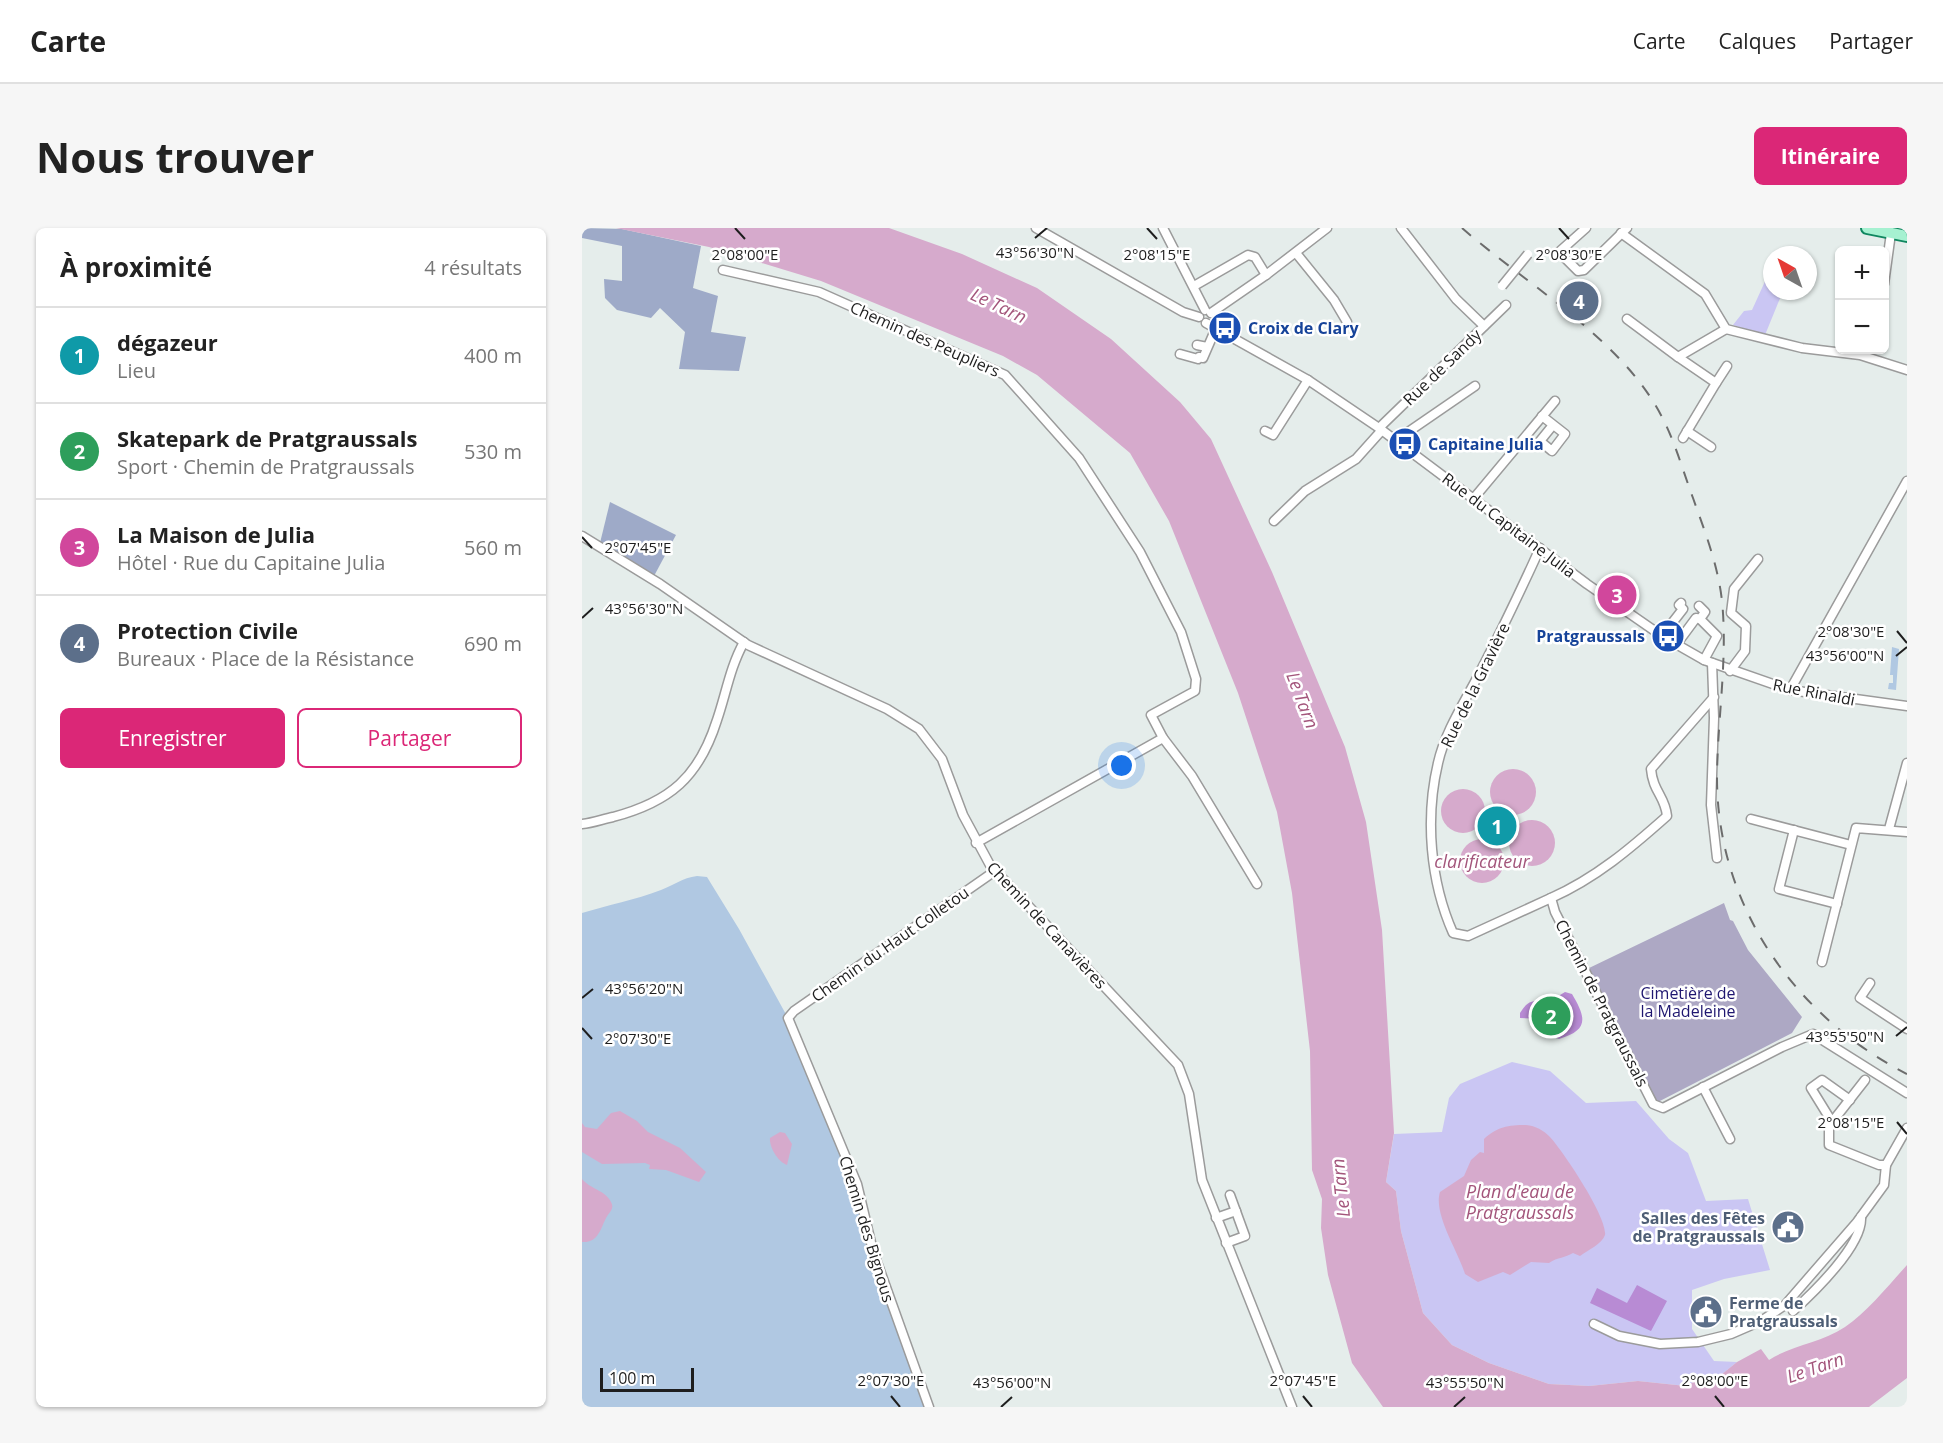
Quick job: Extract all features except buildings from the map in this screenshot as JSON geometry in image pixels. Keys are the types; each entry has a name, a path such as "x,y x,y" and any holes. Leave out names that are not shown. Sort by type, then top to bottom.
{"main road":[{"path":"1867,228 1907,236"}],"street":[{"path":"1036,228 1179,307 1184,312 1205,316 1266,275 1327,228"},
{"path":"1163,228 1194,286 1205,316 1216,328 1203,358 1198,359 1180,354"},
{"path":"1401,228 1456,299 1484,326"},
{"path":"1586,228 1559,252 1578,272 1584,270 1624,231 1705,294 1726,328 1802,348 1835,350"},
{"path":"1889,248 1891,233"},
{"path":"1296,253 1334,300 1347,322"},
{"path":"1496,292 1528,254"},
{"path":"1194,286 1248,255 1256,257 1266,275"},
{"name":"Chemin des Peupliers","path":"723,270 819,292 1005,375 1016,386 1031,407 1083,465 1140,552 1181,632 1196,679 1195,691 1151,716 1163,738 1192,776 1257,884"},
{"name":"Rue de Sandy","path":"1274,521 1305,491 1356,459 1380,429 1506,305"},
{"path":"1627,319 1716,383"},
{"name":"Rue du Capitaine Julia","path":"1216,328 1308,380 1380,429 1540,549 1662,636 1726,670"},
{"path":"1678,357 1726,328"},
{"path":"1197,345 1207,347"},
{"path":"1866,354 1907,370"},
{"path":"1711,447 1685,434 1727,366"},
{"path":"1265,431 1273,435 1308,380"},
{"path":"1395,441 1475,386"},
{"path":"1474,498 1555,401"},
{"path":"1542,416 1553,425"},
{"path":"1790,690 1907,481"},
{"name":"Chemin de Canavières","path":"582,536 660,584 744,642 887,709 919,729 942,759 976,843 995,872 1178,1065 1189,1094 1202,1180 1292,1407"},
{"name":"Rue de la Gravière","path":"1540,549 1515,604 1451,729 1438,761 1434,787 1431,847 1434,868 1453,933 1468,936 1551,898"},
{"path":"1726,670 1745,651 1746,626 1731,613 1734,589 1758,559"},
{"path":"1662,636 1683,609 1679,605 1681,603"},
{"path":"1699,606 1705,612 1700,619"},
{"path":"1676,645 1696,618 1700,619 1717,636 1708,662 1714,697 1711,805 1717,858"},
{"path":"582,824 640,810 666,797 686,780 707,750 735,657 744,642"},
{"name":"Rue Rinaldi","path":"1726,670 1790,690 1907,706"},
{"name":"Chemin de Pratgraussals","path":"1714,697 1651,769 1652,785 1666,807 1667,816 1628,851 1595,875 1551,898 1555,912 1653,1104 1663,1108 1813,1034 1907,1094"},
{"path":"976,843 1163,738"},
{"path":"1889,829 1907,763"},
{"path":"1750,819 1851,845"},
{"path":"1822,962 1856,828 1907,832"},
{"path":"1794,830 1779,889 1837,904"},
{"name":"Chemin du Haut Colletou","path":"788,1018 803,1004 995,872"},
{"path":"1870,983 1860,998 1907,1029"},
{"name":"Chemin des Bignous","path":"788,1018 857,1184 873,1251 929,1407"},
{"path":"1832,1122 1811,1088 1822,1080 1850,1100"},
{"path":"1865,1080 1832,1122 1828,1135 1829,1145 1879,1165 1886,1165"},
{"path":"1703,1088 1730,1139"},
{"path":"1594,1324 1619,1336 1660,1344 1698,1342 1731,1334 1761,1321 1785,1305 1861,1216 1884,1185 1886,1165 1907,1128"},
{"path":"1226,1243 1245,1236 1230,1195"},
{"path":"1216,1218 1236,1211"},
{"path":"1792,1311 1815,1292 1847,1250 1862,1226 1861,1216"}],"shaded area":[{"path":"582,228 622,229 701,246 693,288 718,296 711,332 746,337 739,371 679,369 685,332 660,308 651,318 617,310 605,298 604,279 622,281 622,246 582,238"},
{"path":"1763,286 1763,300 1779,300 1765,335 1733,325 1744,311 1752,310"},
{"path":"610,502 676,535 654,576 600,543"},
{"path":"1892,647 1899,649 1896,690 1888,689 1889,683 1893,683 1893,675 1890,675"},
{"path":"697,876 707,877 739,929 788,1018 847,1160 873,1251 929,1407 582,1407 582,913 651,894"},
{"path":"1565,992 1572,994 1582,1017 1580,1027 1569,1036 1556,1038 1556,1027 1547,1019 1520,1018 1520,1013 1528,1003 1534,1001 1547,1003"},
{"path":"1512,1062 1550,1071 1586,1103 1636,1101 1669,1139 1688,1153 1706,1201 1748,1199 1770,1270 1724,1279 1692,1290 1692,1329 1714,1361 1737,1362 1710,1384 1704,1376 1686,1386 1638,1381 1589,1386 1549,1384 1489,1363 1452,1345 1423,1313 1401,1231 1396,1191 1386,1182 1394,1134 1442,1132 1449,1098 1460,1084"},
{"path":"1637,1285 1667,1301 1651,1331 1590,1303 1597,1288 1627,1303"}],"green space":[{"name":"Cimetière de la Madeleine","path":"1724,903 1730,920 1733,921 1748,950 1802,1017 1792,1033 1656,1103 1587,969"}],"water":[{"name":"Le Tarn","path":"616,228 889,228 962,254 1037,288 1111,339 1180,402 1211,439 1272,572 1345,747 1366,822 1382,930 1394,1133 1386,1182 1396,1191 1401,1231 1423,1313 1452,1345 1489,1363 1549,1384 1589,1386 1638,1381 1686,1386 1704,1376 1709,1377 1711,1383 1737,1362 1761,1349 1769,1360 1845,1327 1870,1306 1907,1265 1907,1378 1869,1407 1383,1407 1352,1363 1328,1275 1321,1228 1322,1199 1312,1170 1310,1051 1292,893 1277,812 1238,693 1169,521 1130,453 1037,375 1003,356 821,281 709,247"},
{"path":"1513,769 1529,776 1536,792 1529,808 1513,815 1497,808 1490,792 1497,776"},
{"name":"clarificateur","path":"1463,789 1478,796 1485,811 1478,826 1463,833 1448,826 1441,811 1448,796"},
{"path":"1537,820 1549,826 1554,834 1554,852 1549,860 1541,865 1527,866 1519,863 1512,856 1509,838 1512,830 1519,823"},
{"name":"clarificateur","path":"1482,839 1497,846 1504,861 1497,876 1482,883 1467,876 1460,861 1467,846"},
{"path":"620,1111 637,1121 648,1132 680,1148 706,1172 699,1182 666,1170 649,1169 650,1165 645,1163 602,1164 582,1152 582,1123 585,1127 597,1129 611,1113"},
{"name":"Plan d'eau de Pratgraussals","path":"1514,1125 1526,1125 1545,1132 1564,1156 1592,1200 1604,1226 1605,1235 1598,1244 1580,1256 1573,1253 1549,1263 1531,1262 1510,1275 1503,1272 1478,1282 1465,1274 1447,1233 1440,1211 1440,1192 1464,1176 1471,1160 1480,1152 1484,1153 1484,1139 1489,1135"},
{"path":"780,1132 785,1133 792,1144 787,1165 777,1158 770,1142 770,1138"},
{"path":"582,1179 605,1195 612,1207 598,1235 587,1242 582,1242"}],"railway":[{"path":"1462,228 1598,338 1645,389 1662,417 1675,446 1706,536 1720,588 1724,646 1717,780 1721,827 1732,872 1748,914 1771,954 1798,990 1831,1022 1867,1050 1907,1074"}],"place":[{"name":"Protection Civile","path":"1579,301"},
{"name":"Croix de Clary","path":"1225,328"},
{"name":"Capitaine Julia","path":"1405,444"},
{"name":"La Maison de Julia","path":"1617,595"},
{"name":"Pratgraussals","path":"1668,636"},
{"name":"dégazeur","path":"1497,826"},
{"name":"Skatepark de Pratgraussals","path":"1551,1016"},
{"name":"Salles des Fêtes de Pratgraussals","path":"1788,1227"},
{"name":"Ferme de Pratgraussals","path":"1706,1312"}]}
